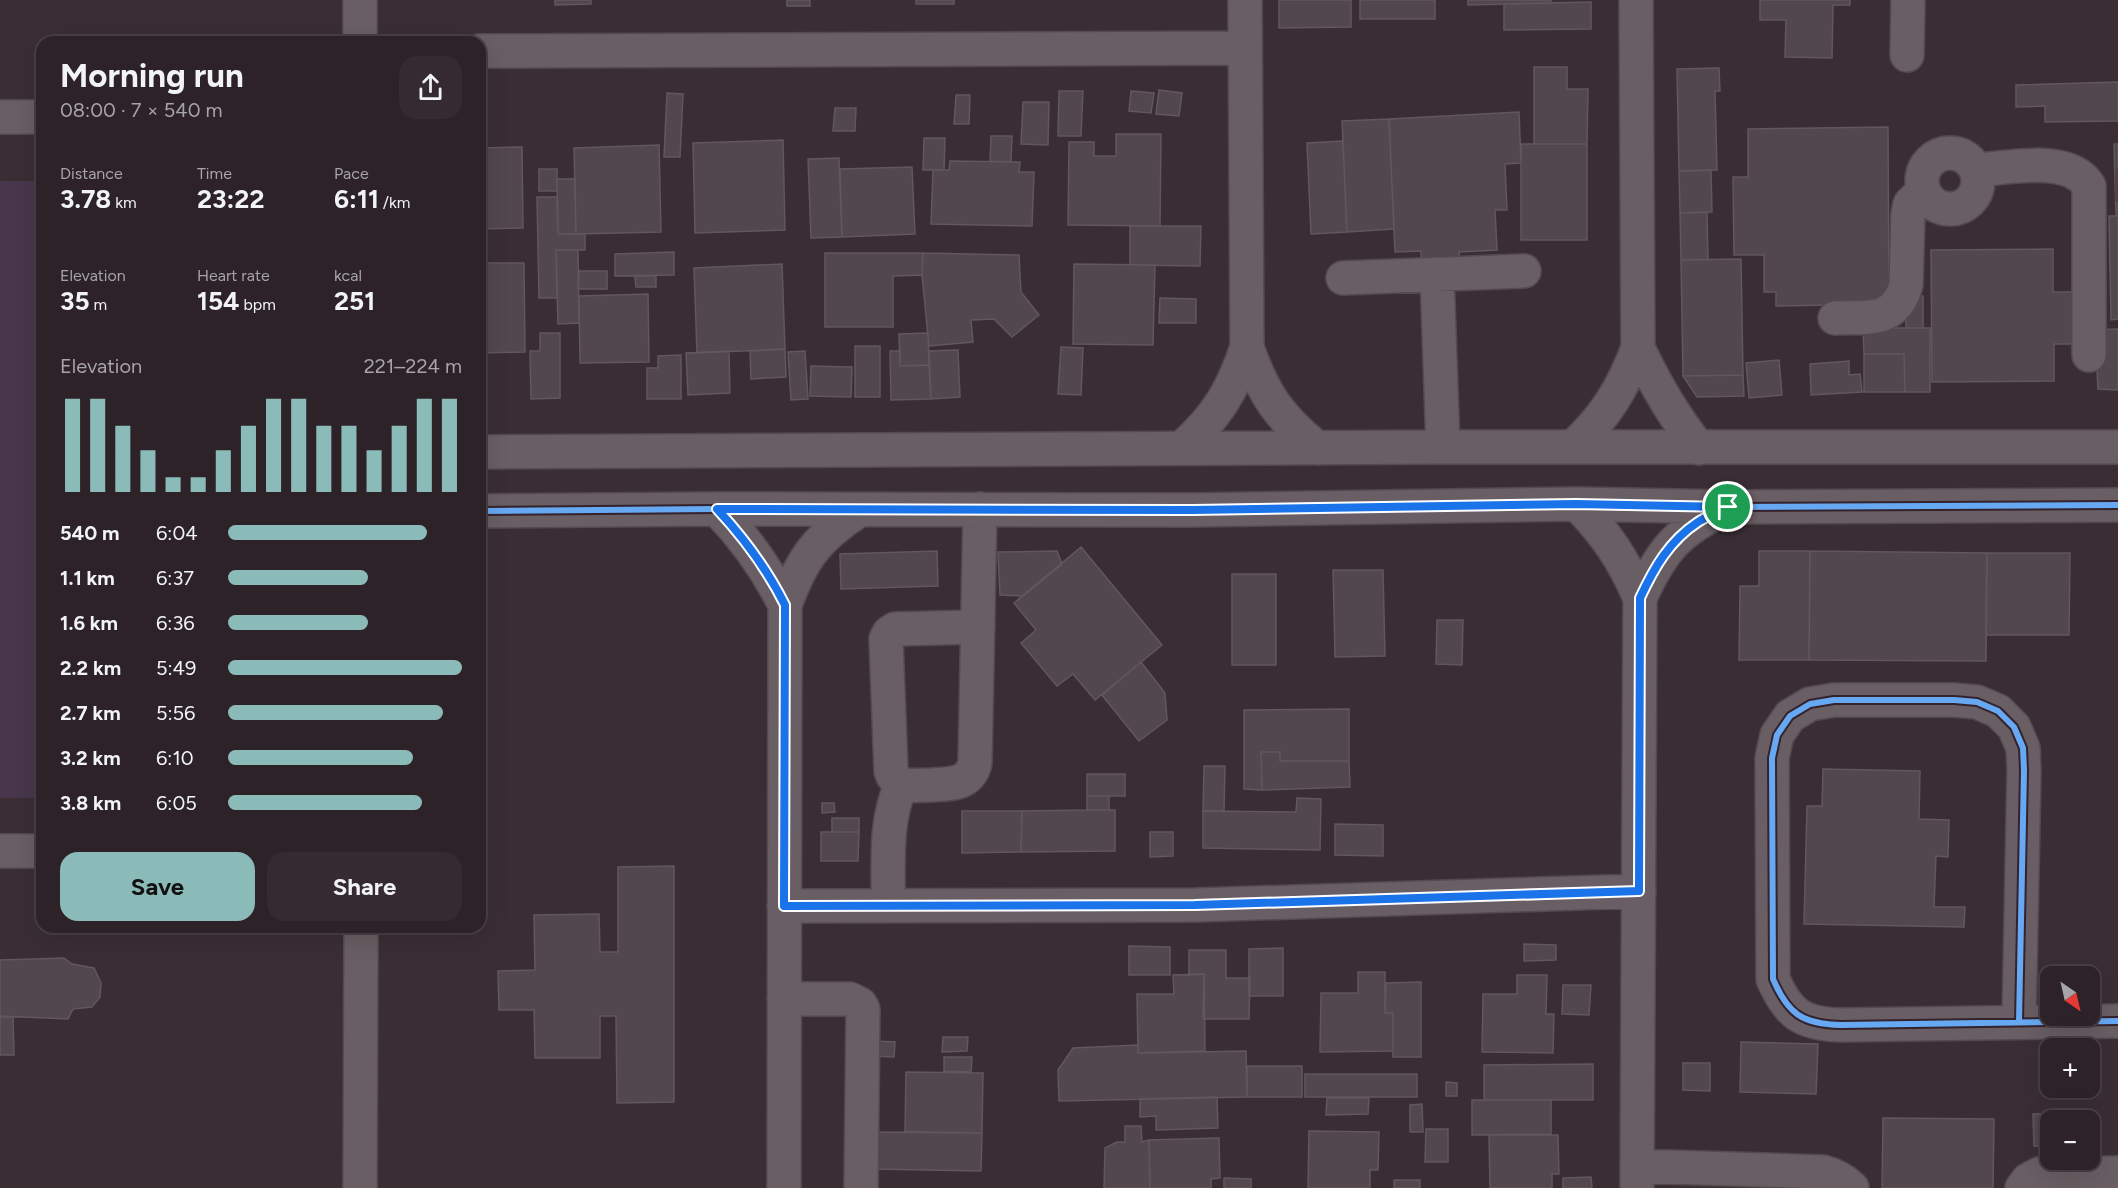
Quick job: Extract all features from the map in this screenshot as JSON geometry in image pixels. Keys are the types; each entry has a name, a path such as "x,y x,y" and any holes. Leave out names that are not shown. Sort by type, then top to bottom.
{"street":[{"path":"360,0 360,36"},
{"path":"1182,448 1204,427 1223,403 1238,376 1247,347 1245,0"},
{"path":"1573,447 1595,426 1613,403 1628,376 1638,348 1636,0"},
{"path":"1907,55 1908,0"},
{"path":"486,51 1245,48"},
{"path":"0,117 36,117"},
{"path":"1835,318 1876,317 1887,314 1897,306 1903,296 1905,285 1910,204 1923,191 1921,180 1923,169 1930,160 1940,154 1951,152 1961,154 1977,170 2059,166 2074,170 2102,185 2089,355"},
{"path":"1343,278 1524,271"},
{"path":"1437,274 1443,447"},
{"path":"1247,347 1257,377 1273,404 1293,428 1317,448"},
{"path":"1638,348 1665,400 1699,448"},
{"path":"486,452 1443,447 2118,447"},
{"path":"1576,504 1597,525 1614,547 1629,572 1640,598 1637,1177 1823,1172 1844,1180 1851,1188"},
{"path":"486,511 1192,510 1576,504 1728,507 2118,505"},
{"path":"1640,598 1653,569 1673,543 1698,522 1728,507"},
{"path":"717,509 756,554 785,605"},
{"path":"978,627 895,629 886,639 891,771 901,785 952,784 960,782 973,771 975,763 978,627 980,509"},
{"path":"784,1188 785,605 796,576 812,550 832,528 858,511"},
{"path":"2019,1022 2024,770 2023,748 2014,727 1998,711 1977,702 1954,700 1833,700 1810,704 1790,716 1777,735 1772,758 1773,979 1782,1000 1798,1015 1819,1024 2019,1022 2118,1021"},
{"path":"888,905 889,829 891,814 901,785"},
{"path":"0,851 36,851"},
{"path":"784,906 1195,905 1639,891"},
{"path":"360,1188 361,933"},
{"path":"784,999 850,999 860,1004 863,1009 861,1188"},
{"path":"2022,1188 2028,1180 2039,1174 2118,1173"}],"shaded area":[{"path":"0,181 36,181 36,798 0,798"}],"building":[{"path":"555,0 591,0 591,4 555,5"},
{"path":"787,0 810,0 810,6 787,6"},
{"path":"916,0 954,0 954,4 916,4"},
{"path":"1279,0 1351,0 1351,27 1279,28"},
{"path":"1360,0 1435,0 1435,19 1360,19"},
{"path":"1468,0 1551,0 1551,3 1468,5"},
{"path":"1760,0 1850,0 1850,5 1833,5 1832,58 1785,57 1786,20 1760,20"},
{"path":"1591,2 1591,29 1504,30 1504,4"},
{"path":"1534,67 1567,67 1567,89 1588,89 1587,144 1534,144"},
{"path":"1719,68 1720,91 1715,91 1717,170 1679,171 1677,69"},
{"path":"2118,82 2118,121 2045,122 2045,106 2016,107 2016,85"},
{"path":"1159,90 1182,93 1179,116 1156,114"},
{"path":"1059,91 1083,91 1081,136 1058,136"},
{"path":"1131,91 1154,93 1151,113 1129,111"},
{"path":"667,93 683,94 680,157 664,157"},
{"path":"956,95 970,95 969,124 954,124"},
{"path":"1023,102 1049,102 1048,145 1021,144"},
{"path":"835,108 856,108 855,131 833,131"},
{"path":"1519,112 1521,163 1505,164 1507,210 1495,210 1497,250 1459,252 1460,271 1422,273 1421,251 1395,252 1389,119"},
{"path":"1389,119 1394,229 1347,232 1342,121"},
{"path":"1888,127 1889,304 1776,306 1776,292 1764,292 1764,255 1734,255 1733,177 1748,177 1748,129"},
{"path":"1116,134 1161,134 1160,226 1068,225 1069,142 1094,142 1094,156 1116,156"},
{"path":"991,136 1012,136 1011,162 990,162"},
{"path":"924,138 945,138 944,170 923,170"},
{"path":"783,140 785,230 695,233 693,143"},
{"path":"1343,141 1347,232 1311,234 1307,143"},
{"path":"1521,144 1587,144 1587,240 1521,240"},
{"path":"2114,144 2118,144 2118,216 2116,216"},
{"path":"659,145 661,232 576,234 574,148"},
{"path":"522,147 523,228 486,229 486,148"},
{"path":"839,158 842,237 811,238 808,159"},
{"path":"950,161 1020,162 1019,172 1034,172 1032,226 931,224 933,170 949,170"},
{"path":"912,167 915,234 842,237 840,169"},
{"path":"539,169 557,169 557,191 539,191"},
{"path":"1711,170 1712,212 1680,213 1679,171"},
{"path":"557,179 575,179 576,234 558,234"},
{"path":"537,197 557,197 558,234 585,234 585,250 556,250 557,298 539,298"},
{"path":"1707,212 1708,260 1681,260 1680,213"},
{"path":"2109,216 2118,216 2118,319 2111,320"},
{"path":"1130,226 1201,226 1200,266 1130,265"},
{"path":"2053,249 2053,292 2077,292 2077,344 2054,344 2054,381 1932,382 1931,250"},
{"path":"556,250 578,250 579,323 558,324"},
{"path":"674,252 674,275 615,276 615,254"},
{"path":"825,253 923,253 922,275 893,276 893,327 825,327"},
{"path":"923,253 1019,255 1021,292 1039,315 1012,337 994,319 971,320 973,342 929,346 922,275"},
{"path":"1741,259 1743,375 1683,376 1681,260"},
{"path":"486,263 524,263 525,352 486,353"},
{"path":"782,264 785,349 697,353 694,268"},
{"path":"1074,264 1155,265 1153,345 1073,344"},
{"path":"579,271 607,271 607,289 578,289"},
{"path":"635,276 656,276 656,287 636,287"},
{"path":"648,294 649,362 580,363 579,296"},
{"path":"1906,296 1923,296 1923,328 1906,328"},
{"path":"1160,298 1196,299 1196,323 1159,323"},
{"path":"1863,328 1930,328 1930,392 1905,392 1904,354 1864,354"},
{"path":"2118,329 2118,390 2098,389 2095,330"},
{"path":"540,333 560,333 560,398 531,399 530,351 540,351"},
{"path":"928,333 929,365 900,366 899,334"},
{"path":"855,346 880,346 880,397 855,397"},
{"path":"1061,347 1083,348 1081,395 1058,394"},
{"path":"785,349 786,377 751,379 750,351"},
{"path":"958,350 960,397 931,399 929,351"},
{"path":"729,351 730,393 688,395 686,353"},
{"path":"805,351 808,399 791,400 788,352"},
{"path":"890,351 900,351 900,366 929,365 931,399 891,400"},
{"path":"1864,354 1904,354 1905,392 1864,392"},
{"path":"681,355 681,399 647,399 647,368 658,368 658,356"},
{"path":"1779,360 1782,395 1749,398 1746,363"},
{"path":"1849,361 1849,375 1860,374 1862,392 1811,395 1810,364"},
{"path":"811,366 852,367 851,397 810,396"},
{"path":"1743,375 1744,396 1697,397 1683,376"},
{"path":"1081,547 1162,645 1095,700 1073,674 1057,686 1021,643 1036,630 1014,603"},
{"path":"937,551 938,586 841,589 840,554"},
{"path":"1057,551 1062,564 1023,596 1000,595 998,552"},
{"path":"1759,551 1810,551 1809,660 1739,660 1740,586 1759,586"},
{"path":"1810,551 1987,553 1986,661 1809,660"},
{"path":"1987,553 2070,553 2069,635 1986,635"},
{"path":"1333,570 1383,570 1385,656 1335,657"},
{"path":"1232,574 1276,574 1276,665 1232,665"},
{"path":"1437,620 1463,620 1462,665 1436,664"},
{"path":"1141,662 1165,693 1167,720 1139,741 1102,695"},
{"path":"1349,709 1349,761 1280,761 1280,752 1261,752 1262,790 1244,789 1244,710"},
{"path":"1261,752 1280,752 1280,761 1349,761 1350,787 1262,790"},
{"path":"1204,766 1225,766 1224,811 1203,811"},
{"path":"1823,769 1920,771 1919,819 1949,820 1948,857 1936,856 1934,907 1965,907 1964,927 1804,924 1807,806 1822,806"},
{"path":"1087,774 1125,774 1125,796 1087,796"},
{"path":"1087,796 1109,796 1109,810 1087,810"},
{"path":"1297,798 1321,799 1320,850 1203,848 1203,811 1296,812"},
{"path":"822,803 834,803 835,812 822,813"},
{"path":"1115,810 1115,851 1021,852 1022,811"},
{"path":"962,811 1022,811 1021,852 962,853"},
{"path":"832,818 859,818 859,832 832,832"},
{"path":"1335,824 1383,825 1383,856 1335,855"},
{"path":"821,832 859,832 858,861 821,861"},
{"path":"1150,832 1173,832 1173,856 1150,857"},
{"path":"674,866 674,1102 617,1103 616,1016 600,1016 600,1058 535,1058 534,1010 499,1010 498,971 535,970 534,915 599,914 600,952 618,952 618,867"},
{"path":"1524,944 1556,945 1556,960 1524,961"},
{"path":"1129,946 1170,947 1170,975 1129,975"},
{"path":"1283,948 1283,996 1249,996 1249,949"},
{"path":"1189,950 1226,950 1226,978 1250,978 1249,1019 1203,1019 1204,974 1189,975"},
{"path":"64,958 72,964 94,968 101,983 100,997 92,1007 73,1009 68,1019 0,1016 0,960"},
{"path":"1358,972 1385,972 1385,1013 1393,1013 1393,1051 1320,1052 1321,993 1358,993"},
{"path":"1204,974 1205,1051 1138,1053 1137,994 1174,994 1173,975"},
{"path":"1517,975 1547,975 1546,1014 1554,1014 1553,1053 1482,1052 1483,994 1517,994"},
{"path":"1421,982 1421,1057 1393,1057 1393,1013 1385,1013 1386,983"},
{"path":"1563,985 1591,985 1589,1015 1562,1014"},
{"path":"0,1017 13,1017 14,1055 0,1055"},
{"path":"943,1037 968,1037 967,1051 942,1052"},
{"path":"874,1041 895,1042 894,1057 873,1056"},
{"path":"1741,1042 1818,1044 1816,1094 1740,1092"},
{"path":"1138,1045 1138,1053 1246,1051 1247,1097 1059,1101 1058,1070 1073,1048"},
{"path":"944,1057 972,1057 971,1072 944,1071"},
{"path":"1683,1063 1710,1063 1710,1091 1683,1090"},
{"path":"1593,1064 1593,1100 1484,1100 1484,1065"},
{"path":"1247,1066 1302,1066 1302,1097 1247,1097"},
{"path":"906,1072 983,1073 982,1133 905,1132"},
{"path":"1305,1074 1417,1074 1417,1097 1305,1097"},
{"path":"1446,1082 1457,1083 1457,1096 1446,1096"},
{"path":"1217,1097 1218,1128 1156,1130 1156,1116 1140,1117 1140,1099"},
{"path":"1327,1098 1369,1098 1368,1114 1326,1115"},
{"path":"1472,1100 1551,1100 1551,1134 1472,1135"},
{"path":"1422,1104 1423,1132 1410,1132 1410,1105"},
{"path":"2033,1114 2040,1114 2040,1146 2034,1146"},
{"path":"1883,1118 1994,1119 1993,1188 1882,1188"},
{"path":"1125,1126 1141,1126 1142,1142 1149,1140 1150,1188 1104,1188 1105,1148 1117,1142 1125,1142"},
{"path":"1426,1129 1448,1129 1448,1162 1425,1162"},
{"path":"1309,1131 1379,1132 1378,1170 1370,1170 1370,1188 1308,1188"},
{"path":"872,1132 982,1133 981,1171 871,1169"},
{"path":"1489,1135 1558,1135 1559,1174 1552,1174 1552,1188 1490,1188"},
{"path":"1219,1138 1220,1178 1211,1179 1211,1188 1150,1188 1149,1140"},
{"path":"1591,1177 1592,1188 1563,1188 1563,1178"},
{"path":"1224,1178 1251,1179 1251,1188 1224,1188"},
{"path":"1394,1180 1420,1180 1420,1188 1394,1188"}],"cycle path":[{"path":"486,511 1192,510 1577,504 1728,507 2118,505"},
{"path":"2019,1022 2024,770 2023,748 2014,727 1998,711 1977,702 1954,700 1834,700 1810,704 1790,716 1777,735 1772,758 1773,979 1784,1001 1791,1009 1806,1019 1841,1025 2118,1021"}],"route":[{"path":"1576,504 1728,507 1698,522 1673,543 1653,569 1640,598 1639,891 1195,905 784,906 785,605 756,554 717,509 1192,510 1576,504"}]}
